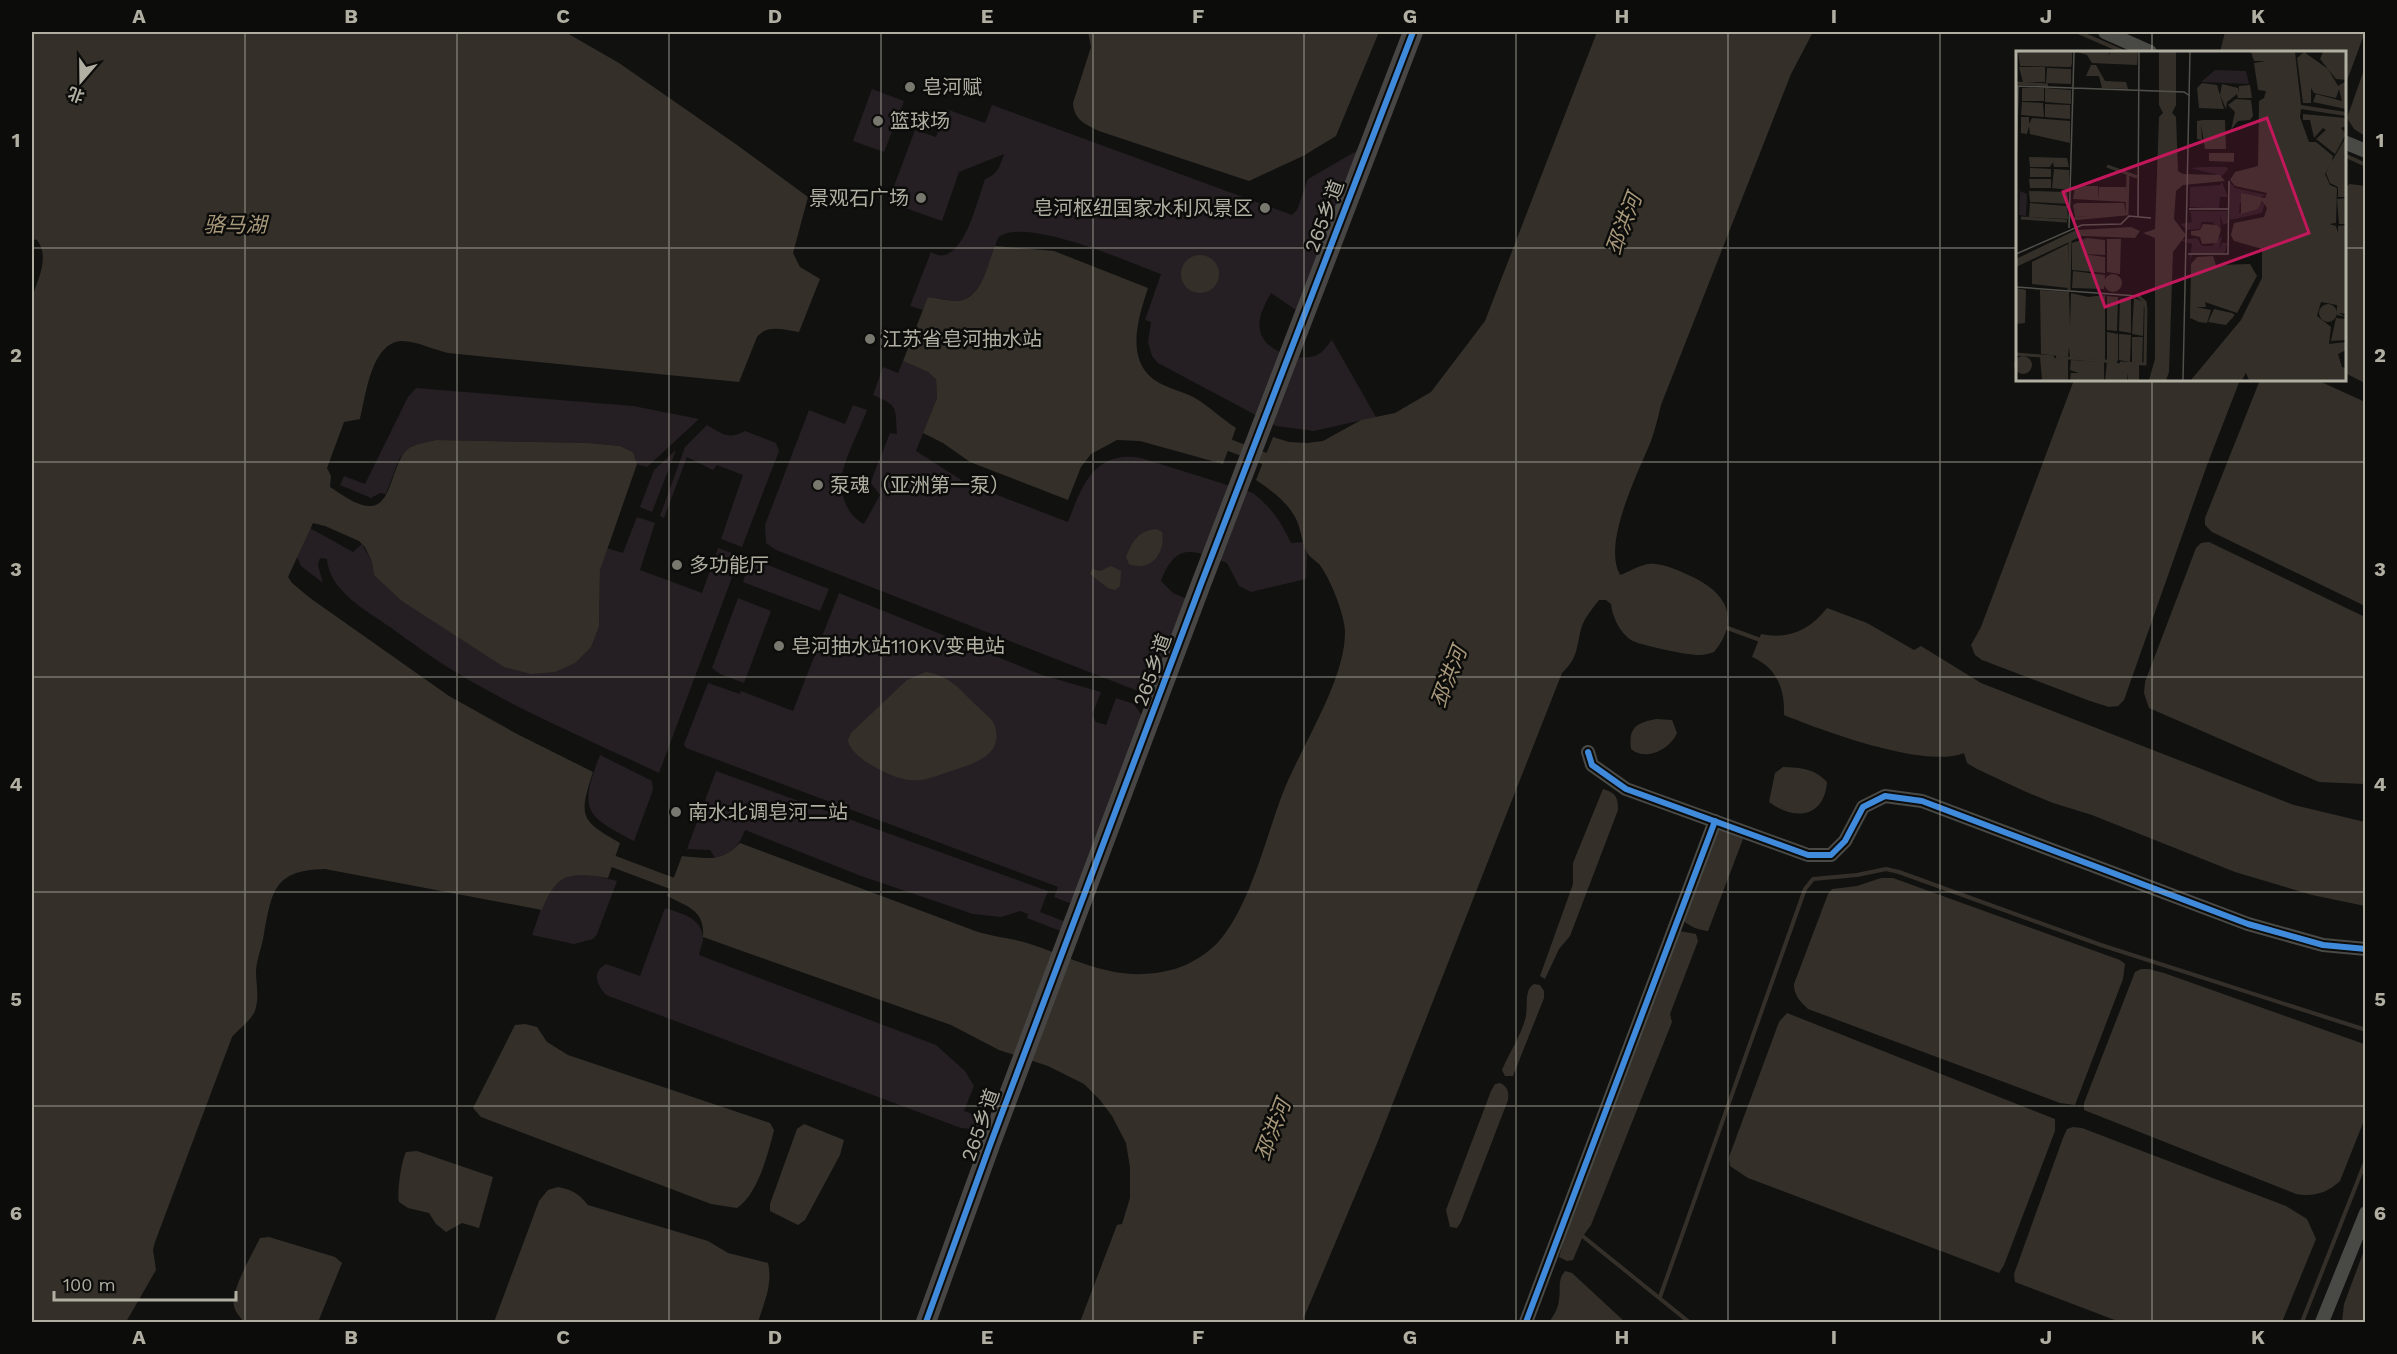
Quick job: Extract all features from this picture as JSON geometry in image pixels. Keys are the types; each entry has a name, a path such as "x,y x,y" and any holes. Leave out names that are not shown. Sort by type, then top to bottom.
{"street":[{"name":"265乡道","path":"926,1323 1000,1117 1201,584 1413,32"},
{"path":"2105,32 2148,51"},
{"path":"2346,143 2366,151"},
{"path":"1588,752 1592,765 1626,789 1808,855 1831,855 1845,841 1863,807 1885,796 1922,801 2248,924 2323,945 2366,949"},
{"path":"1526,1323 1715,821"},
{"path":"2322,1323 2366,1213"}],"shaded area":[{"name":"篮球场","path":"872,89 904,101 884,152 853,141"},
{"path":"992,105 1292,215 1297,210 1308,179 1360,149 1296,310 1271,293 1261,315 1259,326 1263,338 1273,348 1297,357 1313,357 1332,340 1376,417 1314,431 1276,426 1158,363 1152,356 1148,342 1151,322 1145,320 1161,274 1052,236 1011,232 998,238 984,277 979,286 966,299 957,301 929,297 923,310 910,306 931,252 942,255 952,252 960,243 973,216 985,179 996,172 1004,154 959,172 942,221 888,202 915,130 936,137 946,109 985,123"},
{"path":"903,361 936,378 937,398 916,451 966,483 1068,522 1085,484 1101,465 1125,457 1141,458 1253,493 1266,504 1284,528 1291,543 1304,542 1307,554 1306,579 1251,592 1239,586 1227,563 1196,552 1180,554 1173,559 1161,581 1173,593 1187,599 1157,680 1146,691 1138,691 776,550 766,543 765,525 809,410 845,424 853,405 867,410 846,460 841,483 843,497 849,510 864,524 880,495 871,483 873,476 890,433 897,434 894,408 873,395 883,367 898,373"},
{"path":"416,388 633,406 699,419 647,467 637,464 633,452 620,446 589,443 436,440 412,446 399,459 386,494 380,493 371,498 340,485 344,476 365,484 408,397"},
{"path":"707,425 730,435 745,431 776,443 779,451 742,547 721,539 743,475 717,465 713,470 687,457 664,518 660,516 685,447"},
{"path":"676,450 652,512 640,507 654,470"},
{"path":"637,517 655,523 640,570 702,593 718,548 740,556 659,773 529,712 454,671 360,607 334,581 327,559 320,558 318,565 323,583 301,566 297,557 310,528 353,552 362,544 372,562 374,575 599,626 600,570 607,548 623,553"},
{"path":"760,562 829,589 820,611 743,582 746,573"},
{"path":"839,593 1042,675 1101,692 1092,715 1096,722 1106,725 1116,698 1134,704 1142,716 1072,904 1054,897 1058,887 686,748 684,744 708,683 740,694 741,691 793,711"},
{"path":"738,598 771,611 744,683 720,674 712,668"},
{"path":"600,755 652,781 653,790 634,841 604,824 590,808 588,799 590,787"},
{"path":"716,771 1048,891 1040,912 1066,922 1063,932 1027,918 1028,914 1020,911 1001,917 973,914 861,876 745,830 734,849 722,856 715,858 710,850 687,849"},
{"path":"575,874 593,875 617,881 597,934 593,939 574,944 532,935 542,906 551,890 565,878"},
{"path":"665,908 688,917 698,924 703,938 699,955 936,1045 965,1071 974,1086 964,1111 989,1119 985,1130 961,1128 606,995 598,983 598,971 606,964 640,976"}],"water":[{"name":"骆马湖","path":"32,32 565,32 619,63 808,197 793,253 800,267 820,279 799,332 771,329 761,333 757,337 739,382 448,353 414,342 402,341 383,350 368,384 360,419 344,422 327,468 331,476 330,487 358,504 377,505 388,491 400,460 406,452 413,446 436,440 589,443 620,446 633,452 637,464 600,570 599,626 591,647 575,663 555,672 531,674 504,667 402,601 374,575 372,562 365,547 359,541 313,523 288,577 310,598 449,696 517,734 593,772 586,798 586,815 597,828 620,843 608,878 574,875 566,878 553,888 542,910 325,869 308,870 285,879 273,895 270,906 256,971 256,1008 232,1037 155,1242 153,1250 156,1270 126,1322 32,1322 32,297 40,276 43,254 37,240 32,239"},
{"path":"1088,32 1379,32 1336,136 1303,156 1249,181 1099,131 1081,121 1073,103 1091,47"},
{"name":"邳洪河","path":"1597,32 1813,32 1791,74 1661,405 1651,441 1624,508 1615,545 1620,575 1646,564 1659,565 1682,572 1710,587 1725,605 1728,615 1723,639 1714,652 1702,655 1686,654 1631,640 1620,629 1611,604 1606,600 1599,600 1586,617 1574,658 1562,673 1376,1146 1302,1322 1080,1322 1117,1225 1122,1224 1130,1198 1130,1167 1126,1143 1112,1116 1100,1100 1084,1084 1048,1066 999,1050 951,1025 703,937 701,921 694,910 667,896 682,856 713,858 727,854 740,843 978,932 1027,943 1082,963 1117,972 1135,974 1175,969 1211,949 1231,925 1249,890 1282,795 1321,714 1338,671 1343,650 1344,624 1328,578 1319,564 1306,551 1297,521 1285,503 1256,480 1273,437 1289,442 1323,441 1361,420 1395,413 1431,392 1485,321"},
{"path":"2225,32 2365,32 2346,83 2346,51 2220,51"},
{"path":"2365,67 2365,136 2354,129 2347,118"},
{"path":"2350,184 2365,186 2365,383 2346,374 2346,187"},
{"path":"995,246 1054,251 1148,288 1138,323 1139,359 1144,370 1153,379 1195,398 1236,428 1223,464 1140,441 1117,440 1091,454 1081,467 1068,500 970,462 943,443 923,433 937,398 936,379 928,372 903,361 928,297 957,301 972,294 978,288 986,272"},
{"path":"1200,255 1213,261 1219,274 1213,287 1200,293 1187,287 1181,274 1187,261"},
{"path":"2074,381 2240,381 2207,465 2124,700 2118,706 2109,707 2090,701 1982,660 1975,655 1971,645 1981,627"},
{"path":"2260,381 2319,381 2365,402 2365,606 2212,532 2205,525 2205,518"},
{"path":"1156,529 1162,532 1163,539 1162,547 1155,559 1144,566 1129,564 1126,557 1133,542 1145,532"},
{"path":"2209,542 2365,617 2365,784 2319,782 2149,708 2144,693 2145,682 2196,548 2201,543"},
{"path":"1111,566 1121,571 1120,586 1115,590 1108,588 1090,574 1092,569 1100,571"},
{"path":"1827,608 1867,623 1914,650 1921,646 1981,683 2294,805 2365,822 2365,906 2312,895 2235,872 2092,815 2053,803 1977,769 1967,763 1964,753 1947,757 1901,752 1848,738 1784,715 1783,697 1778,680 1768,667 1752,657 1761,634 1780,636 1798,632 1813,622"},
{"path":"926,672 949,680 989,717 994,724 995,743 991,751 969,765 926,779 903,779 883,772 864,760 856,754 848,740 851,733 907,680"},
{"path":"1656,719 1672,720 1677,733 1674,739 1663,749 1650,754 1637,753 1631,749 1631,736 1635,727"},
{"path":"1783,767 1812,771 1827,782 1825,794 1814,809 1798,814 1769,802 1775,773"},
{"path":"1603,789 1615,796 1618,810 1570,936 1559,949 1545,979 1540,976 1573,884 1573,863"},
{"path":"1721,829 1740,835 1743,839 1708,931 1701,930 1683,920 1716,832"},
{"path":"1881,878 1893,878 2120,960 2125,964 2123,979 2075,1105 2060,1103 1808,1009 1800,1001 1794,984 1828,894 1832,889 1857,886"},
{"path":"1679,931 1696,934 1698,941 1670,1014 1672,1022 1591,1225 1583,1236 1573,1260 1567,1261 1559,1257 1565,1237"},
{"path":"2141,969 2164,973 2364,1044 2365,1118 2340,1181 2320,1193 2296,1194 2084,1110 2084,1103 2135,972"},
{"path":"1534,984 1540,985 1544,991 1544,998 1513,1076 1505,1076 1502,1070 1524,1023 1529,990"},
{"path":"1787,1013 2055,1119 2055,1131 1999,1273 1748,1178 1730,1166 1729,1157 1779,1022"},
{"path":"525,1024 537,1027 547,1042 568,1055 770,1123 774,1130 765,1162 751,1193 744,1202 737,1208 711,1204 481,1117 473,1108 515,1025"},
{"path":"1500,1083 1507,1090 1508,1100 1461,1222 1457,1228 1450,1227 1446,1210 1491,1091 1495,1084"},
{"path":"804,1124 844,1140 840,1155 805,1220 798,1225 770,1211 770,1204 797,1129"},
{"path":"2082,1128 2286,1206 2307,1219 2316,1239 2282,1322 2120,1322 2015,1282 2014,1274 2063,1138 2067,1129"},
{"path":"417,1151 493,1177 479,1228 462,1223 446,1232 436,1224 429,1213 408,1208 399,1202 399,1184 404,1157 406,1152"},
{"path":"558,1187 575,1193 588,1205 708,1241 728,1253 768,1263 769,1286 758,1322 494,1322 539,1201 548,1190"},
{"path":"269,1237 335,1257 342,1263 318,1322 244,1322 237,1313 234,1306 235,1291 260,1238"},
{"path":"2365,1248 2365,1322 2342,1322 2344,1304"},
{"path":"1565,1271 1572,1273 1625,1322 1549,1322 1558,1306 1560,1281"}],"waterway":[{"path":"2078,32 2122,51"},
{"path":"2346,156 2366,165"},
{"path":"1216,440 1279,464"},
{"path":"1722,626 1763,641"},
{"path":"599,856 687,889"},
{"path":"1660,1297 1805,889 1813,879 1857,875 1886,869 1899,872 2101,945 2366,1030"},
{"path":"2302,1322 2366,1160"},
{"path":"1580,1234 1689,1322"}],"cycle path":[{"path":"926,1322 990,1145 1201,584 1413,32"},
{"path":"1588,752 1592,765 1626,789 1808,855 1831,855 1845,841 1863,807 1885,796 1922,801 2248,924 2323,945 2366,949"},
{"path":"1526,1322 1715,821"}],"place":[{"name":"皂河赋","path":"910,87"},
{"name":"篮球场","path":"878,121"},
{"name":"景观石广场","path":"921,198"},
{"name":"皂河枢纽国家水利风景区","path":"1265,208"},
{"name":"江苏省皂河抽水站","path":"870,339"},
{"name":"泵魂（亚洲第一泵）","path":"818,485"},
{"name":"多功能厅","path":"677,565"},
{"name":"皂河抽水站110KV变电站","path":"779,646"},
{"name":"南水北调皂河二站","path":"676,812"}]}
